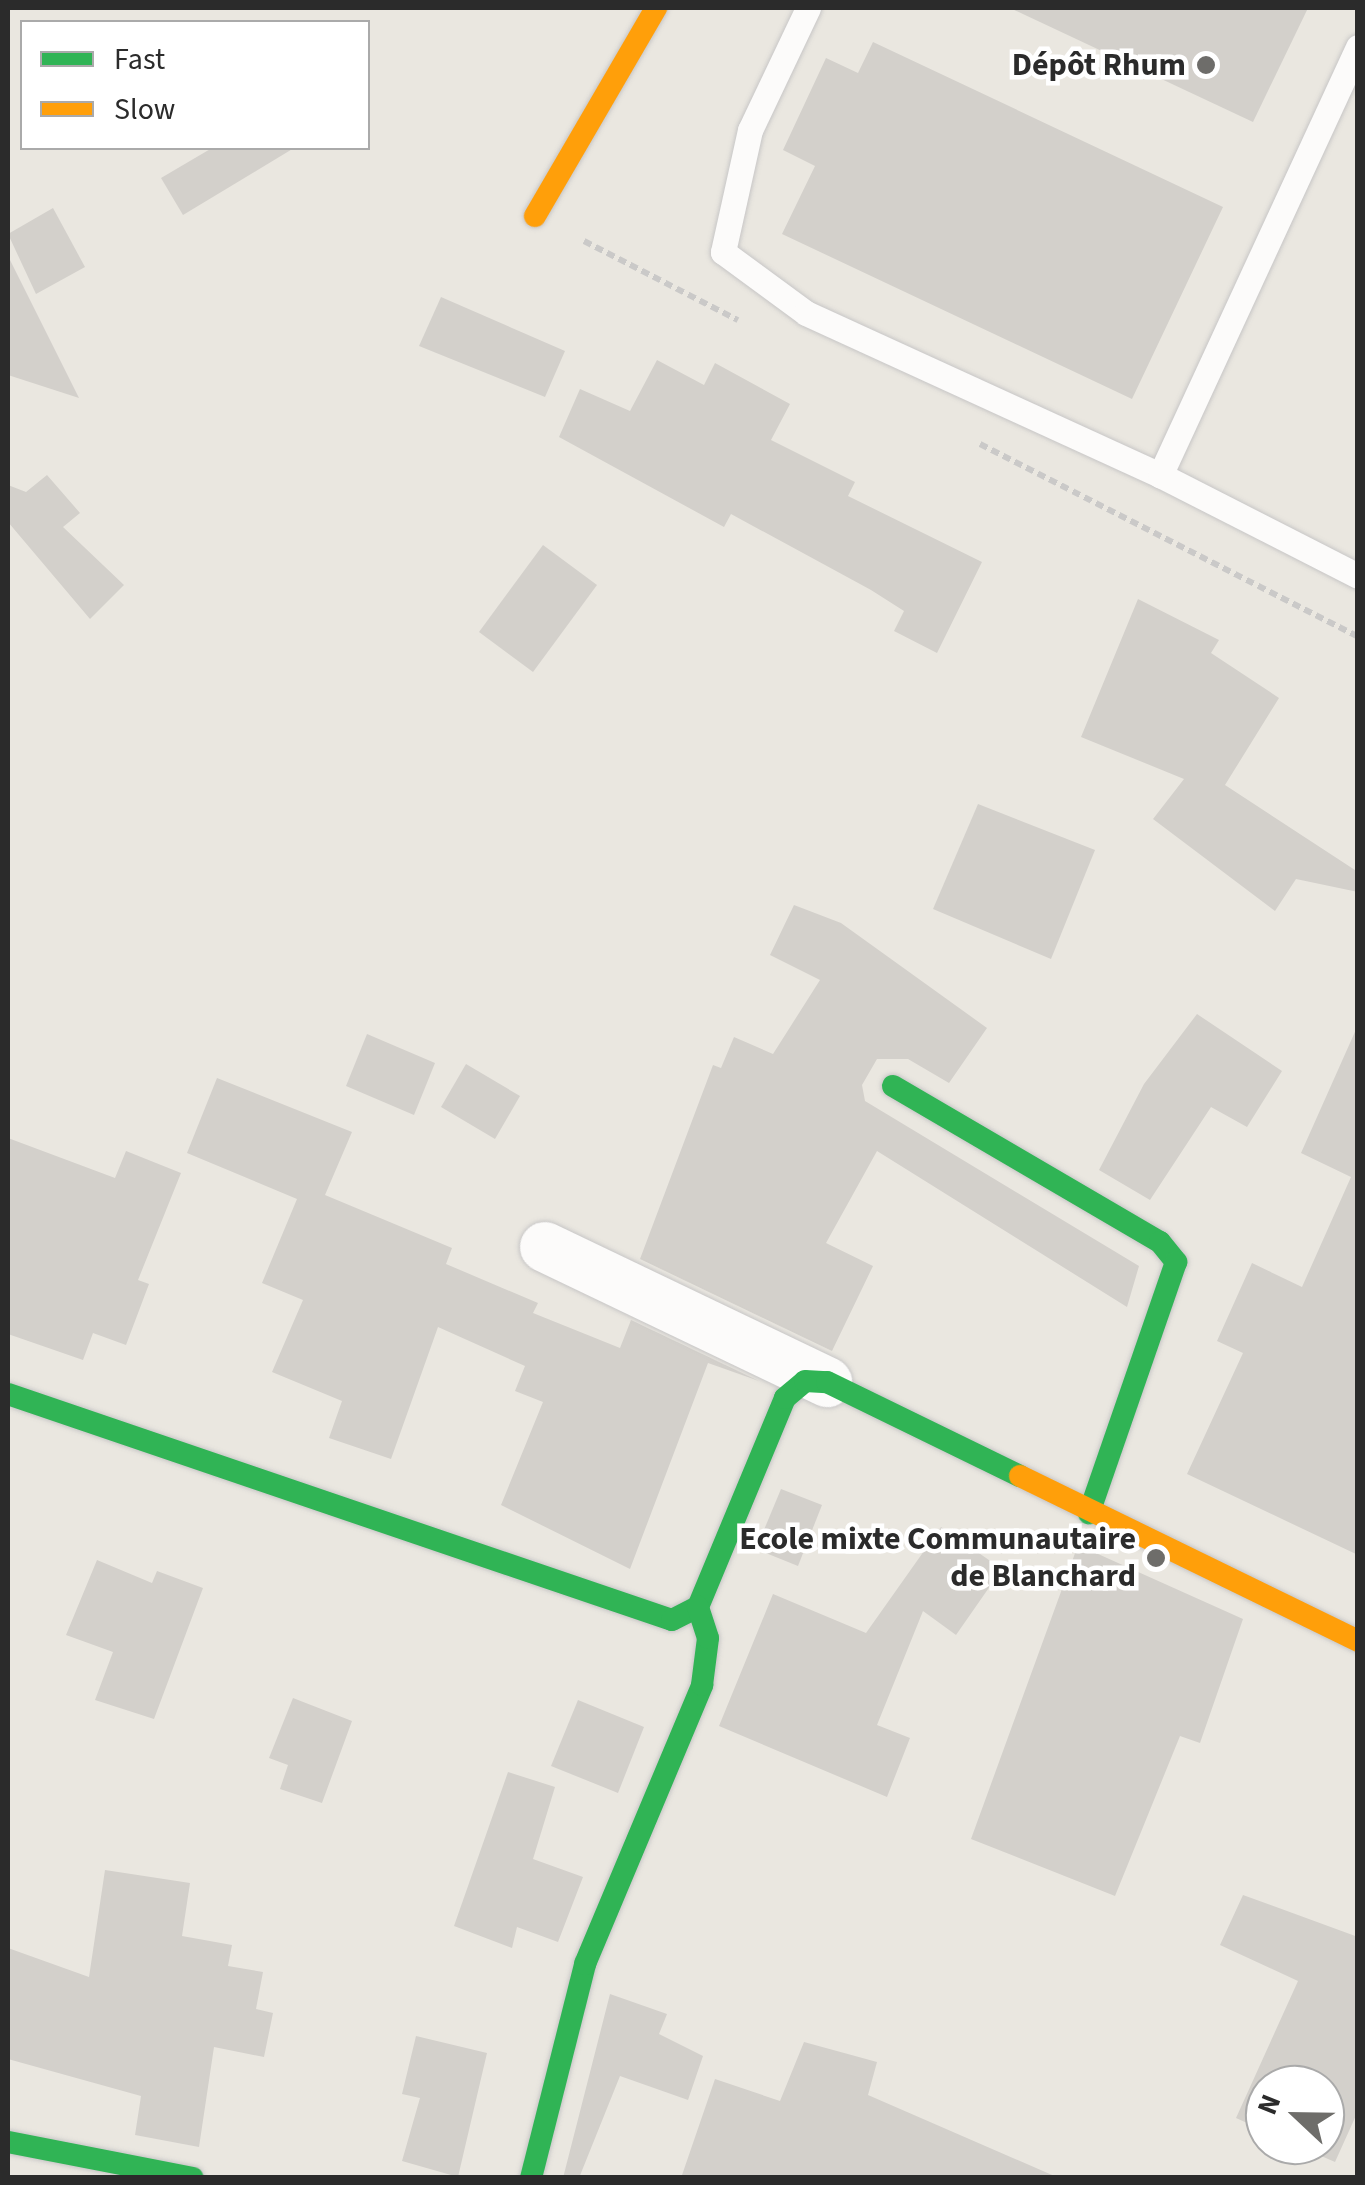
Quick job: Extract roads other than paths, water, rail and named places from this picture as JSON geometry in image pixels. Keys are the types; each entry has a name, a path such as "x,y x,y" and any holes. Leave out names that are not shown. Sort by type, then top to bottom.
{"street":[{"path":"535,216 656,8"},
{"path":"893,1086 1160,1242 1176,1262 1089,1514"},
{"path":"545,1247 1089,1514 1358,1641"},
{"path":"531,2178 586,1964 702,1684 708,1638 698,1608 786,1398 804,1381 826,1382"},
{"path":"8,1394 644,1614 672,1620 698,1608"},
{"path":"8,2142 193,2178"}],"lane":[{"path":"808,8 750,130 723,252 806,313 1160,475 1358,576"},
{"path":"1160,475 1358,47"}],"place":[{"name":"Dépôt Rhum","path":"1206,65"},
{"name":"Ecole mixte Communautaire de Blanchard","path":"1156,1558"}]}
